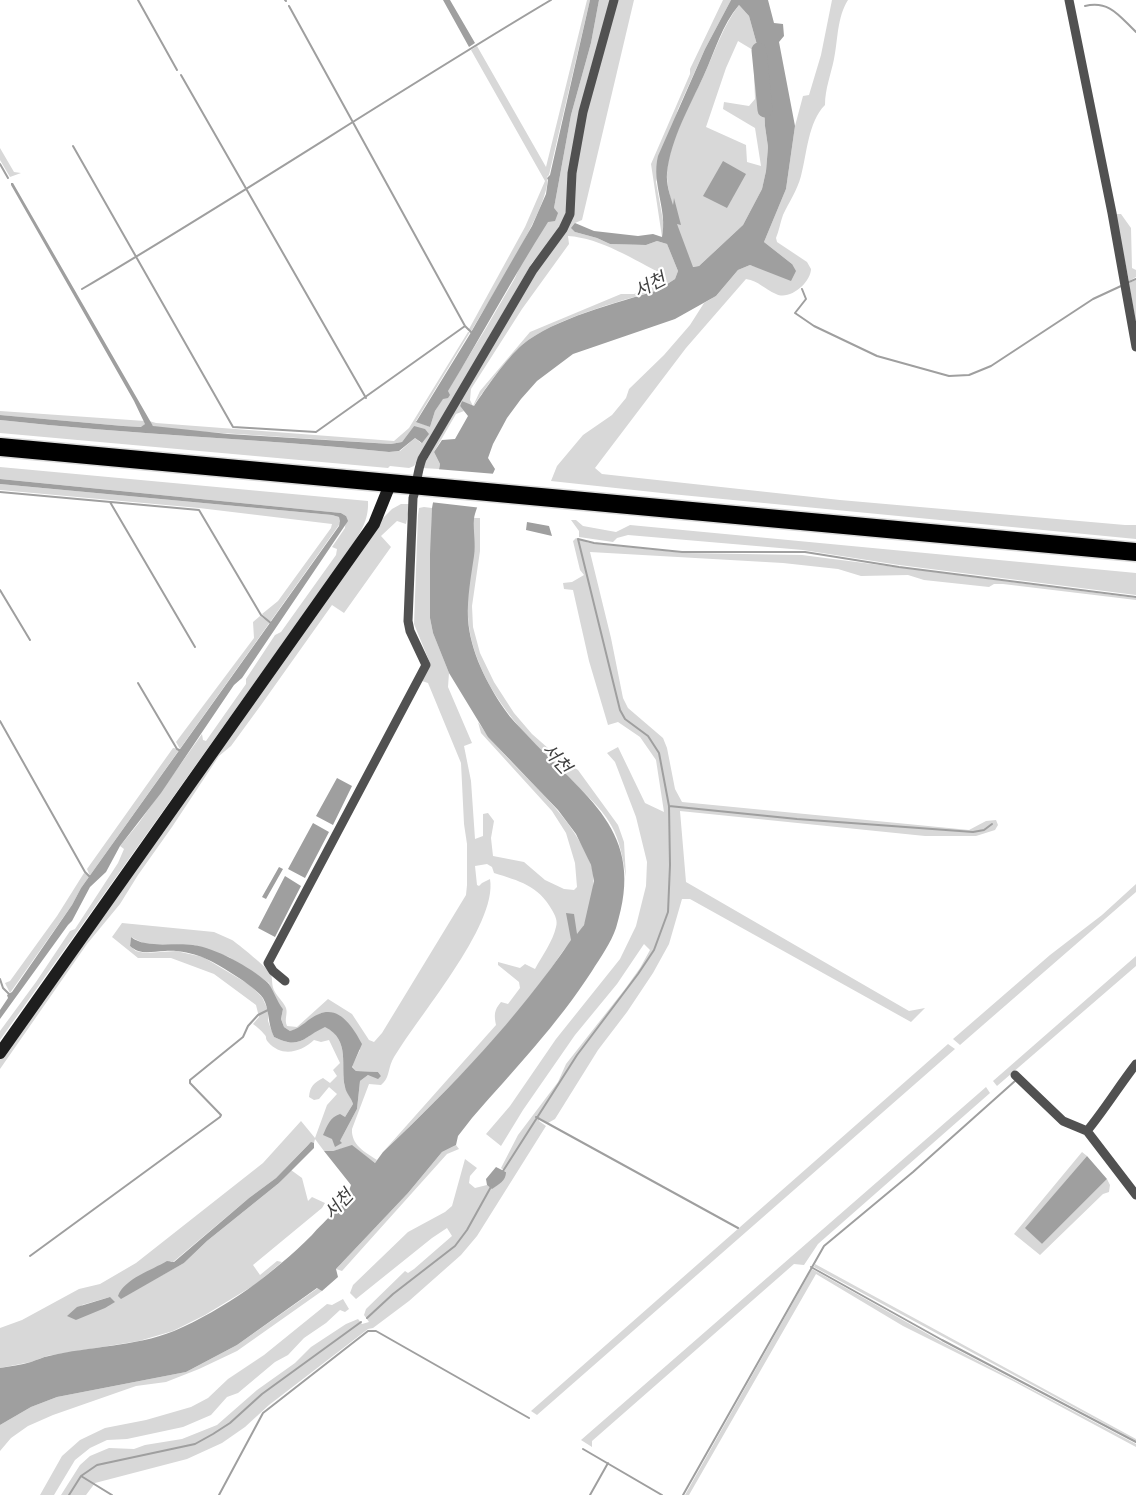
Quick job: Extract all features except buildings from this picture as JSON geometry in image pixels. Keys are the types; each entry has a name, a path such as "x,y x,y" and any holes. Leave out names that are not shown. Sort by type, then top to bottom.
{"highway":[{"path":"0,447 1136,552"}],"street":[{"path":"285,981 273,971 268,963 426,665 410,631 408,621 413,498 418,470 422,459 533,270 563,229 570,214 572,172 583,112 614,0"},
{"path":"1069,0 1112,213 1136,347"},
{"path":"0,1053 374,524 391,482"},
{"path":"1087,1131 1136,1064"},
{"path":"1015,1075 1063,1121 1087,1131 1136,1195"}],"shaded area":[{"path":"443,0 450,0 475,43 469,47"},
{"path":"587,0 590,0 540,208 517,254 471,332 469,329 525,227 545,181 471,50 477,46 546,167"},
{"path":"590,0 599,0 591,43 571,115 554,208 558,213 555,221 548,222 535,243 448,391 450,395 443,399 435,411 430,427 416,422 532,226 546,194 547,178 550,175"},
{"path":"599,0 611,0 587,81 567,212 560,226 532,263 414,466 409,468 390,466 388,468 0,433 0,420 389,452 400,451 415,438 421,443 414,426 402,442 391,444 160,429 149,421 394,441 409,428 470,332 416,421 430,427 435,411 486,328 515,278 524,257 554,208 571,115 591,43"},
{"path":"616,0 634,0 582,220 575,223 575,232 610,244 646,245 657,241 667,244 678,271 675,279 658,290 569,319 535,335 509,358 473,407 462,401 460,406 464,411 456,414 434,452 440,464 439,469 422,468 535,271 565,229 584,112","holes":["568,236 617,251 664,275 659,284 634,294 621,294 530,332 480,391 473,406 470,400 471,389 522,309 569,244"]},
{"path":"723,0 731,0 705,49 678,109 656,182 664,226 662,237 651,164 690,74 690,69"},
{"path":"731,0 768,0 774,23 783,24 784,36 779,42 795,126 786,189 764,242 792,264 796,271 791,281 750,265 738,270 716,296 675,319 573,354 537,381 507,418 493,444 488,458 495,469 474,519 475,551 468,611 472,643 486,678 507,713 588,797 605,818 617,840 624,865 624,894 611,939 565,1010 472,1118 458,1136 456,1145 442,1152 408,1193 336,1269 338,1277 322,1291 317,1288 237,1345 186,1372 57,1397 31,1407 0,1425 0,1368 44,1357 143,1340 174,1331 212,1312 265,1277 312,1235 334,1212 348,1192 351,1185 324,1151 333,1151 352,1145 375,1163 383,1152 483,1051 529,997 571,940 566,913 574,914 577,934 584,925 594,881 591,865 576,834 558,810 488,737 449,673 433,633 430,618 430,554 432,508 440,464 434,452 442,440 455,439 468,416 460,406 462,401 474,406 503,366 522,345 535,335 569,319 658,290 675,279 678,271 667,244 657,241 646,245 610,244 575,232 571,228 575,223 594,231 638,236 653,234 662,237 663,217 656,166 658,156 705,49","holes":["739,5 749,16 759,52 763,79 768,147 762,189 743,225 699,266 693,267 677,224 681,225 674,198 673,205 668,189 669,160 682,122 728,21"]},
{"path":"832,0 848,0 840,21 825,105 815,120 799,181 783,215 776,238 777,242 807,262 811,269 808,279 793,293 782,295 746,279 686,348 595,468 602,474 840,500 1136,525 1136,539 551,481 557,466 583,435 612,415 626,398 629,389 664,355 690,325 704,303 716,296 738,270 750,265 769,271 792,264 764,242 786,189 795,126 803,96 809,95 821,55"},
{"path":"739,5 749,16 759,52 768,147 766,171 762,189 743,225 699,266 692,267 676,223 674,200 673,207 668,183 668,162 681,124 733,13","holes":["738,41 753,50 755,99 749,106 724,102 723,109 755,128 761,166 747,162 746,145 706,127 726,68"]},
{"path":"0,148 14,172 21,173 10,177 0,160"},
{"path":"723,161 746,174 727,208 703,196"},
{"path":"11,183 153,426 228,434 391,444 402,442 414,426 425,429 429,434 422,443 415,438 399,451 389,452 0,420 0,415 123,426 141,427 145,424"},
{"path":"1115,214 1121,214 1131,228 1132,268 1136,270 1136,277 1129,281"},
{"path":"1136,280 1136,323 1129,283"},
{"path":"0,411 145,421 145,424 142,427 123,426 0,415"},
{"path":"0,467 368,501 368,508 365,521 349,550 0,1040 0,1031 70,931 75,929 118,863 124,849 120,846 202,734 203,740 206,741 246,684 246,679 275,635 281,632 336,555 337,549 332,547 345,528 346,516 341,513 0,479"},
{"path":"0,479 341,513 348,521 242,678 234,685 161,793 120,846 106,872 90,887 72,921 0,1019 0,1010 8,998 7,995 12,992 72,905 81,888 339,526 340,521 339,517 332,515 0,484"},
{"path":"0,484 332,515 339,517 341,521 180,749 176,742 254,638 253,622 260,616 269,622 262,614 278,601 332,524 199,508 0,490"},
{"path":"401,504 410,504 406,524 397,521 381,536 391,547 344,613 332,605 231,746 219,756 120,904 87,944 0,1069 0,1059 382,519"},
{"path":"419,508 432,508 430,618 433,633 449,673 448,687 472,743 464,746 471,781 475,839 483,836 483,814 488,813 494,821 491,838 493,856 524,862 545,880 564,889 574,890 577,887 575,863 566,833 552,811 481,733 478,722 507,757 555,807 581,844 593,871 591,905 586,921 544,979 501,1031 432,1105 383,1152 496,1025 495,1013 501,1002 508,1004 520,988 519,982 498,965 498,962 520,968 525,964 535,969 555,932 557,923 555,916 547,902 534,889 494,873 492,867 487,864 475,866 477,885 490,879 489,899 481,921 453,972 392,1061 386,1080 381,1085 369,1084 352,1129 356,1144 377,1160 375,1163 352,1146 324,1151 315,1139 314,1143 308,1145 276,1178 135,1290 184,1263 207,1241 279,1183 291,1170 302,1178 308,1201 312,1197 325,1203 322,1208 253,1265 260,1275 277,1261 282,1262 256,1284 205,1315 173,1331 139,1341 47,1356 31,1362 0,1368 0,1328 22,1320 79,1289 100,1284 136,1263 263,1163 301,1121 315,1138 327,1105 337,1094 329,1087 319,1099 314,1100 309,1097 311,1087 317,1082 323,1078 330,1083 337,1076 333,1070 340,1063 329,1040 321,1042 314,1040 303,1048 291,1052 273,1047 266,1036 253,1024 259,1017 256,1005 214,974 171,958 138,958 112,937 122,923 214,932 230,939 271,974 274,990 286,1008 287,1026 297,1027 328,999 352,1014 369,1040 374,1042 382,1033 466,895 467,844 461,763 428,683 422,681 420,683 430,663 414,624","holes":["131,937 145,944 194,945 229,957 269,983 273,997 283,1009 281,1019 284,1027 290,1031 298,1029 321,1013 360,1050 352,1066 356,1071 378,1072 381,1076 368,1075 360,1081 357,1109 340,1141 345,1117 353,1104 345,1087 341,1046 333,1032 325,1026 296,1042 283,1041 274,1037 268,1021 268,1010 262,997 250,985 203,957 176,951 145,953 136,951 130,946","110,1297 76,1320 82,1305"]},
{"path":"474,518 480,518 480,551 472,606 473,627 480,653 494,682 514,713 532,734 557,756 578,770 618,825 624,842 626,877 619,844 607,818 513,719 490,686 481,668 470,633 467,600"},
{"path":"571,520 576,520 583,526 616,532 630,525 1136,573 1136,595 899,565 803,550 628,535 617,538 613,542 579,537 579,531"},
{"path":"527,522 549,526 552,536 526,530"},
{"path":"576,538 589,543 685,553 802,555 1136,598 1136,600 1003,584 994,584 989,587 924,580 908,575 861,576 838,569 783,563 590,552 623,698 628,708 663,738 675,789 682,802 969,830 986,821 996,820 998,825 995,830 976,836 925,836 680,811 686,882 909,1011 925,1008 911,1022 690,899 682,899 669,944 653,973 598,1050 555,1119 548,1123 540,1118 539,1121 546,1126 477,1236 461,1255 409,1301 373,1328 368,1329 222,1443 187,1459 95,1483 86,1495 61,1495 80,1465 90,1456 109,1448 134,1449 182,1439 217,1425 257,1390 295,1363 311,1347 346,1324 358,1319 362,1324 369,1322 364,1315 366,1309 405,1271 408,1273 414,1269 452,1236 447,1228 356,1299 350,1293 353,1285 408,1232 452,1206 465,1159 477,1168 470,1176 469,1183 475,1188 487,1185 493,1188 506,1172 501,1168 518,1135 558,1082 566,1064 640,968 650,950 644,944 617,984 575,1035 501,1146 486,1134 510,1106 556,1039 620,959 636,926 646,886 647,862 636,817 615,762 607,753 618,747 645,803 664,812 656,760 640,737 618,722 608,725 589,661 573,590 564,589 563,583 572,582 584,575 580,570 573,541"},
{"path":"173,748 180,749 90,876 87,869"},
{"path":"337,778 352,786 333,825 316,816"},
{"path":"313,823 329,832 305,878 288,869"},
{"path":"279,867 283,869 266,899 262,897"},
{"path":"84,873 90,876 10,993 5,983 10,981 57,916"},
{"path":"285,876 301,886 275,937 258,928"},
{"path":"1136,884 1136,892 960,1045 953,1039 1050,955 1102,915"},
{"path":"131,937 144,943 185,944 202,947 242,964 269,984 283,1009 281,1019 284,1027 290,1031 315,1016 327,1012 345,1020 362,1044 352,1067 356,1071 378,1072 381,1076 378,1079 368,1075 360,1081 357,1109 340,1141 342,1143 335,1147 332,1139 323,1135 331,1120 340,1114 345,1117 353,1104 345,1087 341,1046 333,1032 325,1027 296,1042 283,1041 274,1037 263,998 244,981 216,964 193,954 174,951 138,951 130,946"},
{"path":"1136,956 1136,966 997,1086 993,1081"},
{"path":"948,1044 955,1049 537,1415 531,1411"},
{"path":"986,1087 990,1093 818,1244 804,1265 794,1264 592,1441 592,1447 581,1440"},
{"path":"311,1142 314,1143 314,1148 279,1183 207,1241 184,1263 121,1299 118,1296 126,1285 139,1276 167,1261 174,1262 276,1178"},
{"path":"456,1145 459,1149 447,1154 342,1271 336,1269 408,1193 442,1152"},
{"path":"1082,1152 1087,1156 1026,1228 1042,1244 1107,1179 1110,1185 1109,1192 1103,1194 1040,1255 1014,1234"},
{"path":"1087,1156 1107,1179 1042,1244 1025,1228"},
{"path":"496,1167 506,1172 506,1175 502,1182 492,1189 487,1185 486,1179"},
{"path":"815,1264 1136,1439 1136,1441 814,1267"},
{"path":"812,1269 942,1342 1136,1444 1136,1447 1013,1381 903,1326 816,1274 689,1495 685,1495"},
{"path":"318,1288 322,1291 237,1351 166,1382 136,1386 53,1415 28,1426 11,1438 0,1451 0,1425 31,1407 57,1397 186,1372 237,1345"},
{"path":"110,1297 115,1302 105,1308 76,1320 67,1316 77,1307"},
{"path":"343,1299 349,1309 345,1312 340,1310 304,1338 288,1355 275,1362 238,1393 227,1397 211,1415 183,1427 127,1439 107,1440 90,1448 75,1460 54,1495 40,1495 62,1456 80,1440 105,1428 146,1420 191,1407 208,1398 228,1379 264,1355 327,1304 332,1305"}],"pier":[{"path":"436,469 496,474 482,508 430,502"}],"waterway":[{"path":"138,0 177,70"},
{"path":"82,289 551,0"},
{"path":"1085,6 1101,5 1114,11 1136,32"},
{"path":"289,6 465,326 472,333"},
{"name":"서천","path":"759,50 765,110"},
{"path":"181,75 366,398"},
{"path":"73,146 233,427 316,432 465,326"},
{"path":"0,164 8,178"},
{"path":"1129,282 1136,279"},
{"path":"802,289 806,299 795,313 814,326 877,356 949,376 969,375 991,366 1093,299 1121,286"},
{"path":"0,492 199,510 261,615 272,624"},
{"path":"110,502 195,647"},
{"path":"503,1171 577,1055 654,950 668,912 669,806 659,753 648,736 625,719 620,710 578,539 594,543 682,552 805,552 899,567 1136,597"},
{"path":"0,590 30,640"},
{"path":"138,683 177,749 181,751"},
{"path":"0,721 85,872 90,877"},
{"path":"669,806 797,819 973,832 984,830 992,824"},
{"path":"0,979 3,988 9,994"},
{"path":"30,1256 220,1117 221,1115 190,1083 190,1080 243,1037 248,1026 258,1015 268,1010"},
{"path":"683,1495 824,1246 913,1172 1015,1081"},
{"path":"536,1117 738,1228"},
{"path":"367,1318 393,1294 455,1246 467,1230 492,1185"},
{"path":"811,1267 942,1340 1136,1442"},
{"path":"69,1495 81,1476 97,1465 195,1444 213,1434 230,1423 262,1394 361,1322"},
{"path":"219,1495 263,1413 368,1331 376,1331 529,1418"},
{"path":"583,1449 662,1495"},
{"path":"590,1495 608,1463"},
{"path":"81,1476 112,1495"}]}
